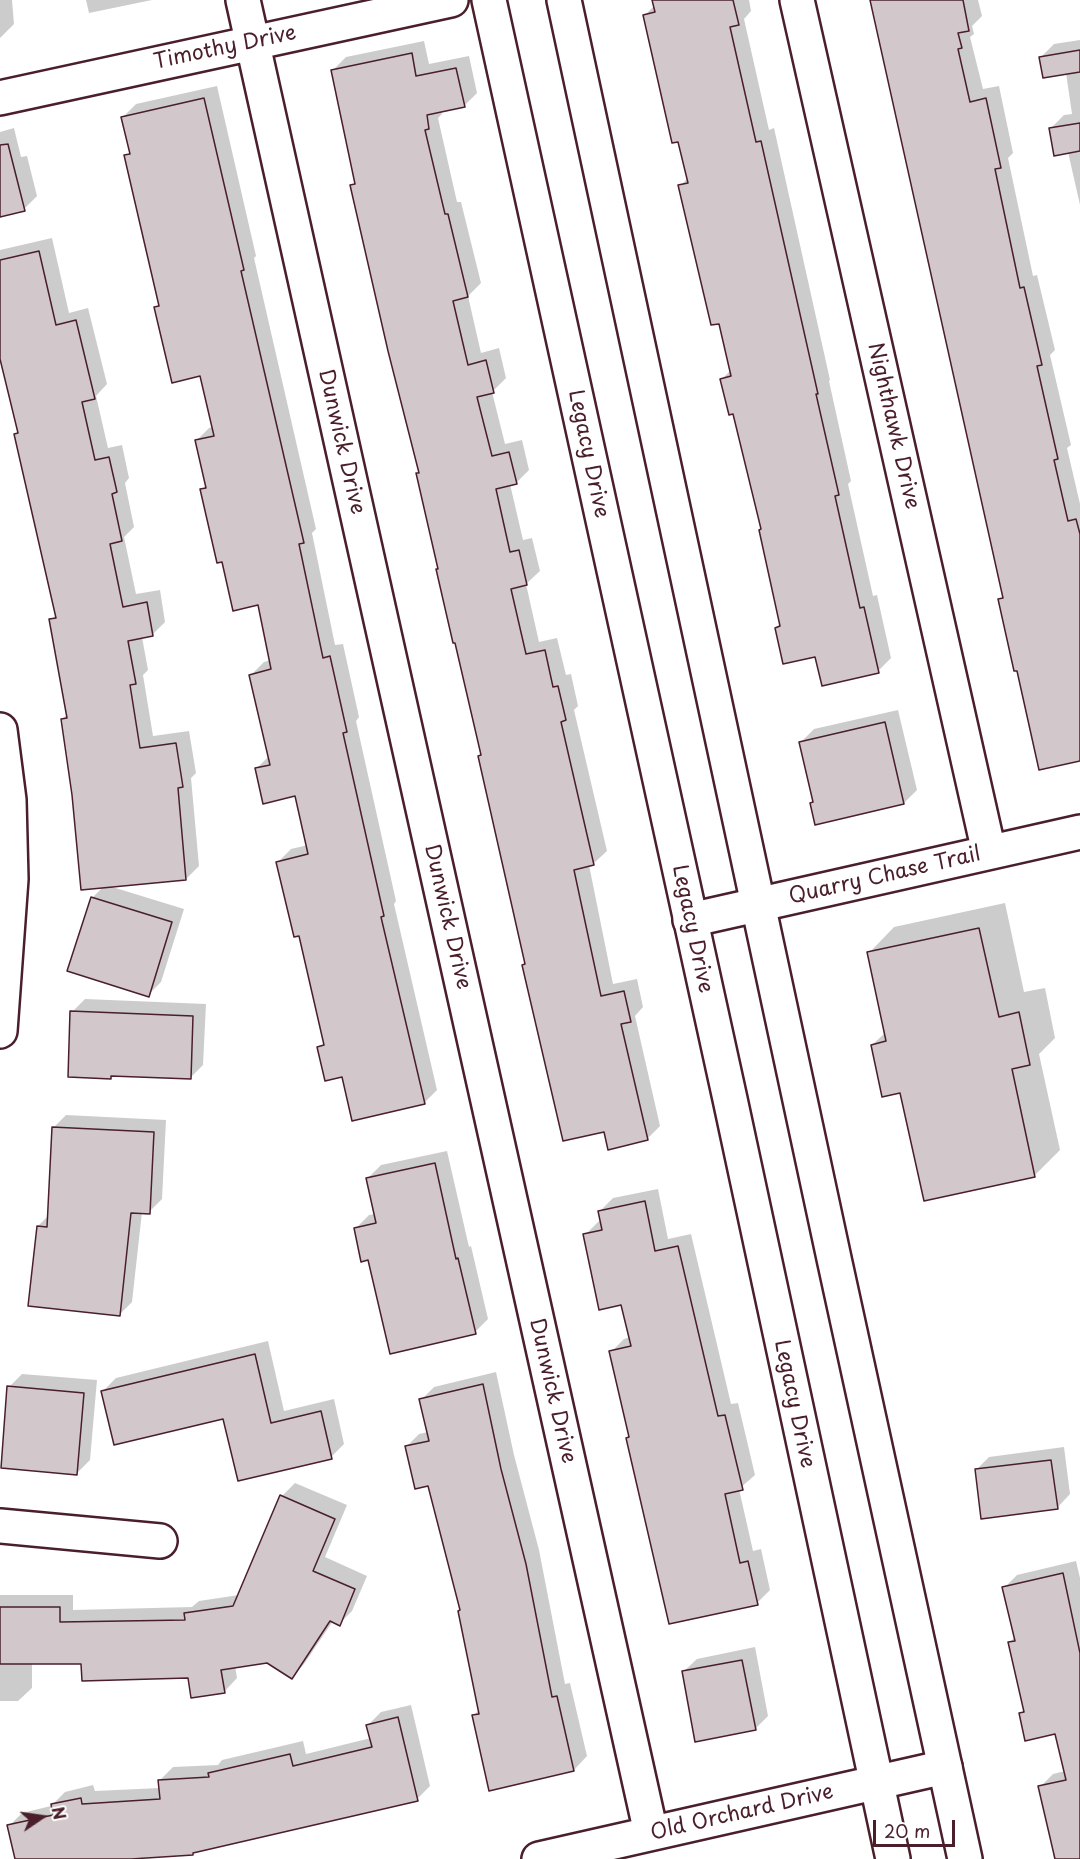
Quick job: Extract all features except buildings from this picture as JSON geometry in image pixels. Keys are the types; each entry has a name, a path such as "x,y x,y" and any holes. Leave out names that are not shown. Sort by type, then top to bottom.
{"street":[{"name":"Dunwick Drive","path":"243,0 651,1833"},
{"name":"Timothy Drive","path":"0,98 451,0"},
{"name":"Legacy Drive","path":"489,0 893,1859"},
{"path":"564,0 965,1859"},
{"name":"Nighthawk Drive","path":"796,0 989,852"},
{"path":"0,730 9,800 11,879 0,1032"},
{"name":"Quarry Chase Trail","path":"690,920 1080,832"},
{"path":"0,1526 160,1541"},
{"name":"Old Orchard Drive","path":"539,1859 945,1767"}]}
